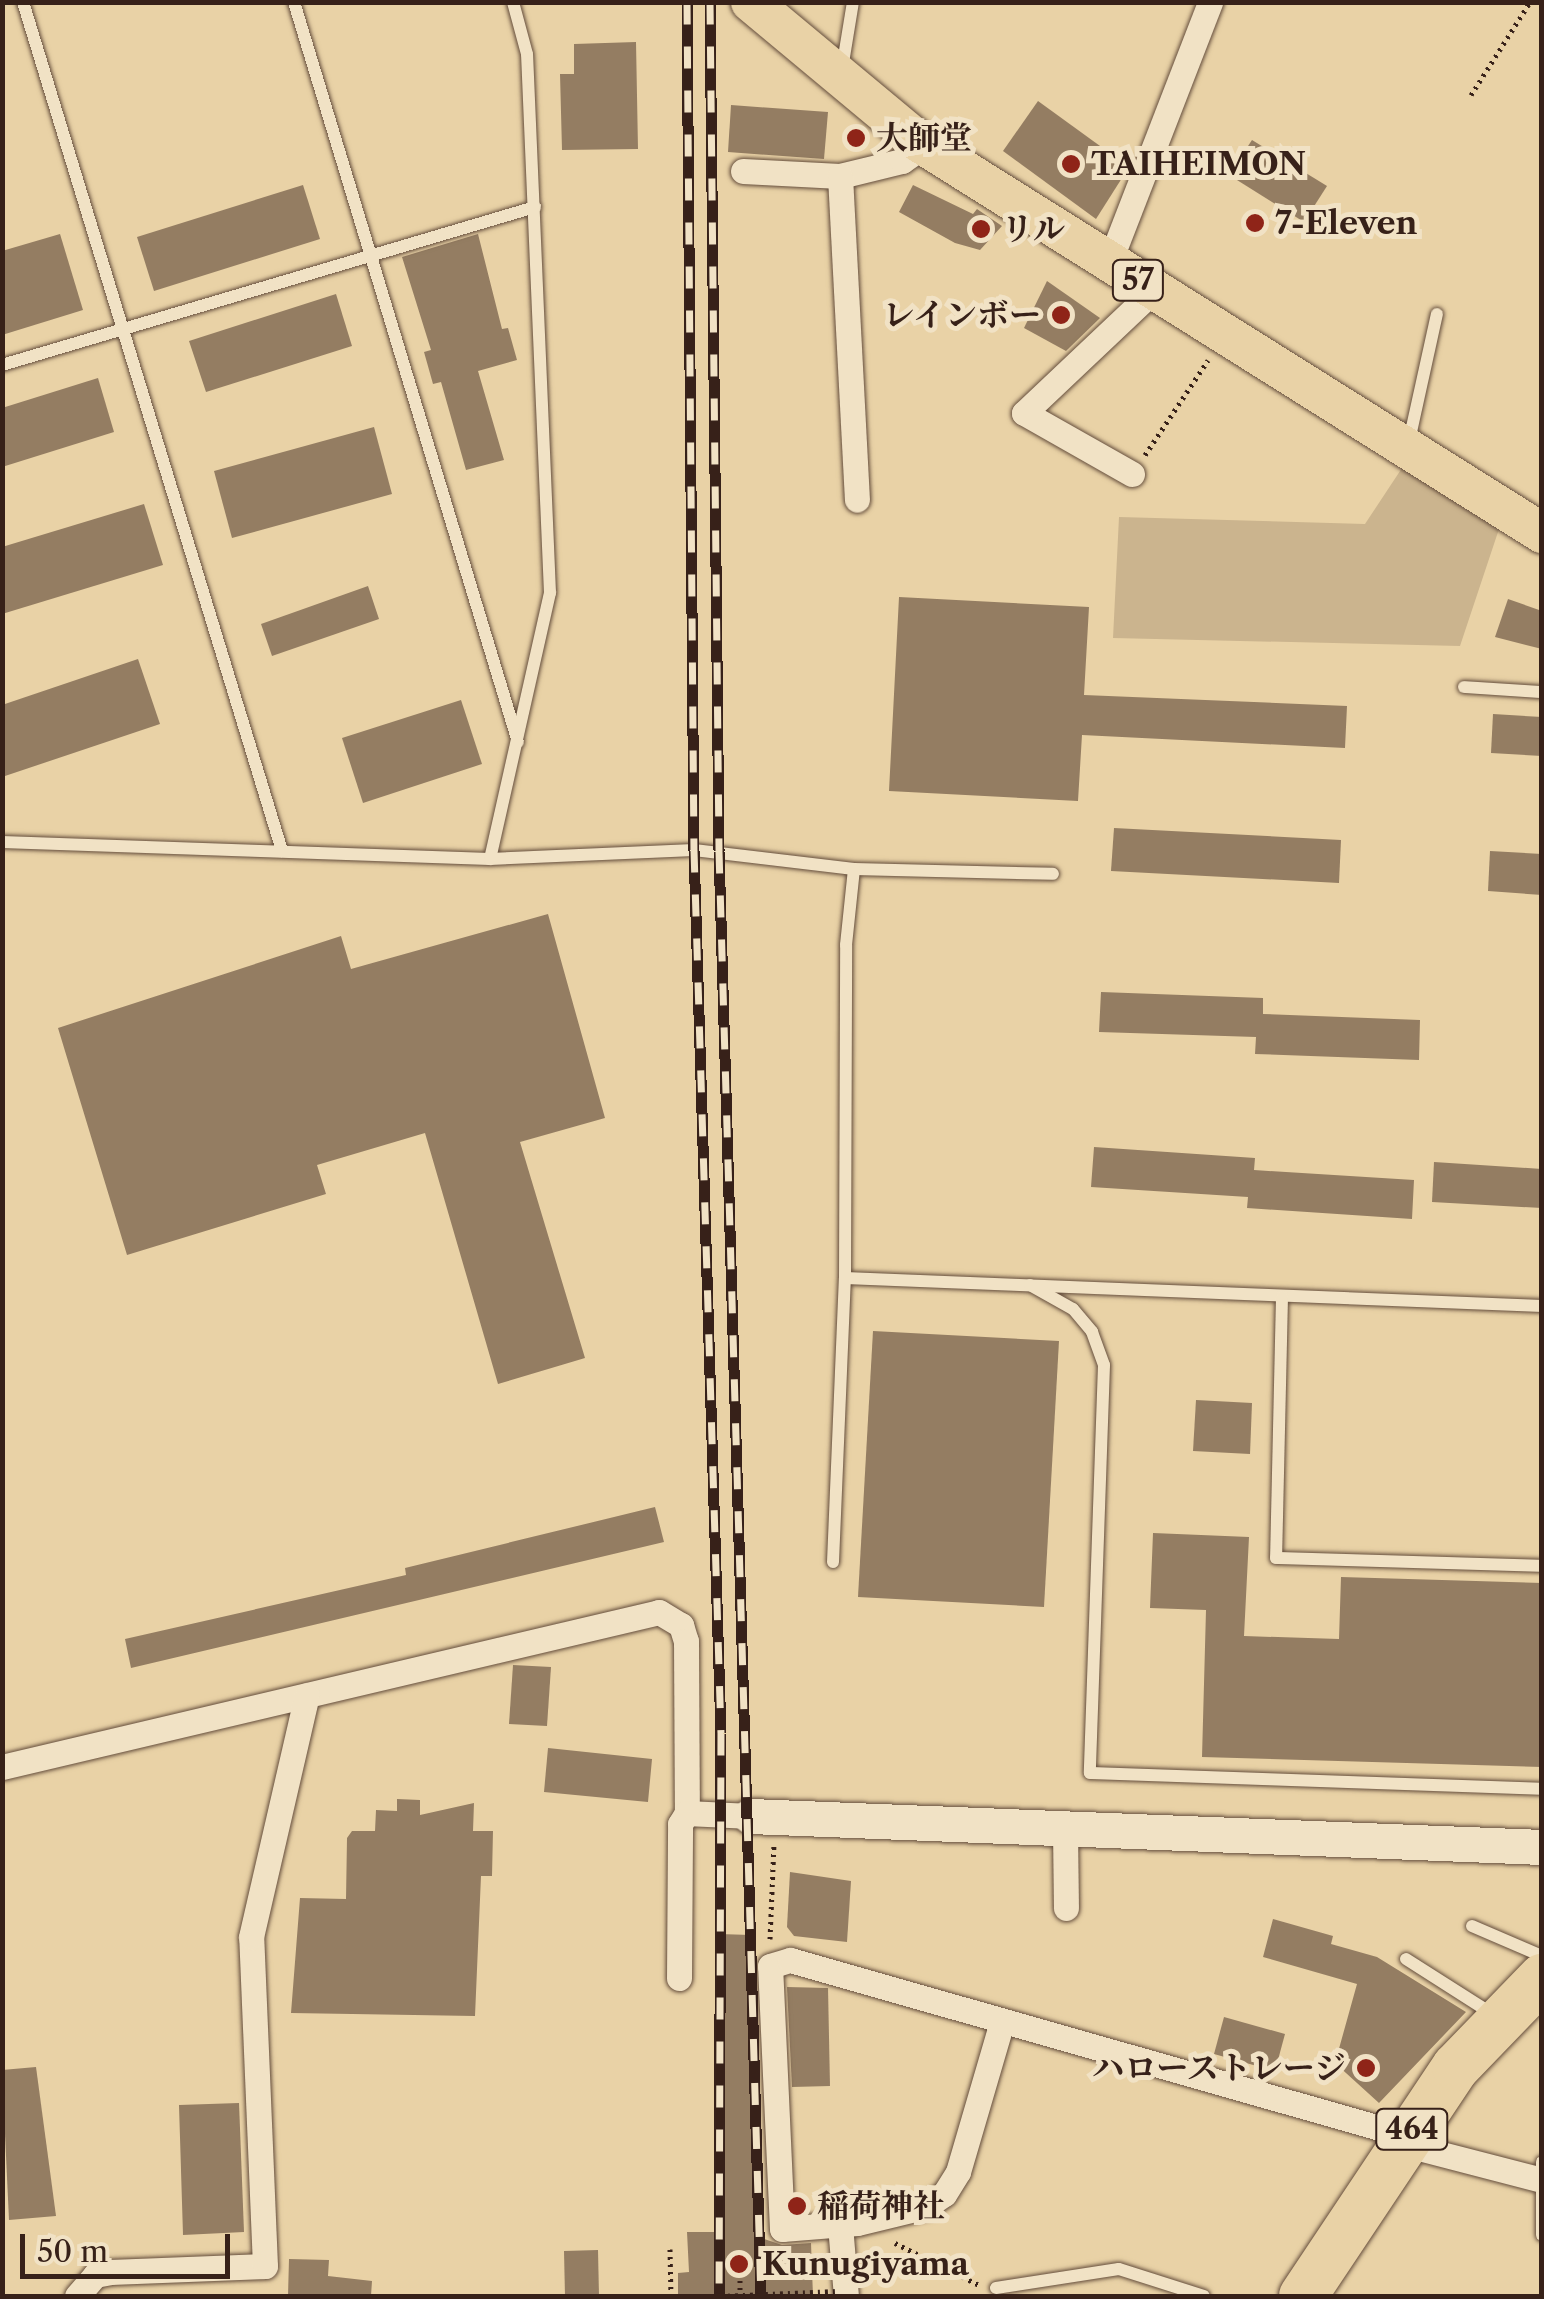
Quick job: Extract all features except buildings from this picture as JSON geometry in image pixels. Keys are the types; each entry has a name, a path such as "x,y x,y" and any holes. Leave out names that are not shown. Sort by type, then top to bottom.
{"highway":[{"name":"464","path":"1303,2296 1405,2140 1500,2019 1542,1978"}],"main road":[{"name":"57","path":"751,2 924,145 1542,533"}],"street":[{"path":"1109,262 1210,2"},
{"path":"743,171 840,176 902,161 924,145"},
{"path":"840,176 856,500"},
{"path":"1132,474 1024,414 1154,290"},
{"path":"2,1767 658,1612 681,1625 686,1641 687,1813 680,1824 679,1978"},
{"path":"78,2296 95,2274 266,2266 251,1937 307,1696"},
{"path":"687,1813 1542,1847"},
{"path":"1065,1829 1066,1908"},
{"path":"1001,2025 958,2172 944,2194 927,2206 849,2224 782,2229 770,1958 790,1960 1001,2025 1405,2140 1540,2173"},
{"path":"842,2294 849,2224"}],"lane":[{"path":"24,2 282,851"},
{"path":"294,2 519,745"},
{"path":"490,859 519,745 550,593 528,54 514,2"},
{"path":"840,76 853,2"},
{"path":"2,365 534,206"},
{"path":"1406,448 1437,314"},
{"path":"1464,687 1542,692"},
{"path":"2,842 490,859 694,850 854,870 1053,874"},
{"path":"833,1562 845,1278 846,945 854,870"},
{"path":"845,1278 1542,1306"},
{"path":"1030,1285 1073,1309 1092,1332 1104,1365 1090,1773 1542,1789"},
{"path":"1282,1297 1276,1558 1542,1566"},
{"path":"1472,1926 1542,1956"},
{"path":"1406,1960 1500,2019"},
{"path":"1540,2173 1542,2235"},
{"path":"996,2288 1120,2269 1204,2296"}],"path":[{"path":"1471,95 1530,2"},
{"path":"1132,474 1216,348"},
{"path":"763,1817 770,1958"},
{"path":"849,2224 996,2288"},
{"path":"670,2249 671,2296"},
{"path":"740,2280 740,2296"},
{"path":"720,2296 842,2294"}],"shaded area":[{"path":"1402,468 1499,529 1460,646 1113,638 1119,517 1365,524"}],"railway":[{"path":"687,2 694,850 721,1733 719,2296"},
{"path":"710,2 719,851 761,2296"}],"place":[{"name":"大師堂","path":"856,138"},
{"name":"TAIHEIMON","path":"1071,164"},
{"name":"7-Eleven","path":"1255,223"},
{"name":"リル","path":"981,229"},
{"name":"レインボー","path":"1061,315"},
{"name":"ハローストレージ","path":"1366,2068"},
{"name":"稲荷神社","path":"797,2206"},
{"name":"Kunugiyama","path":"739,2264"}]}
